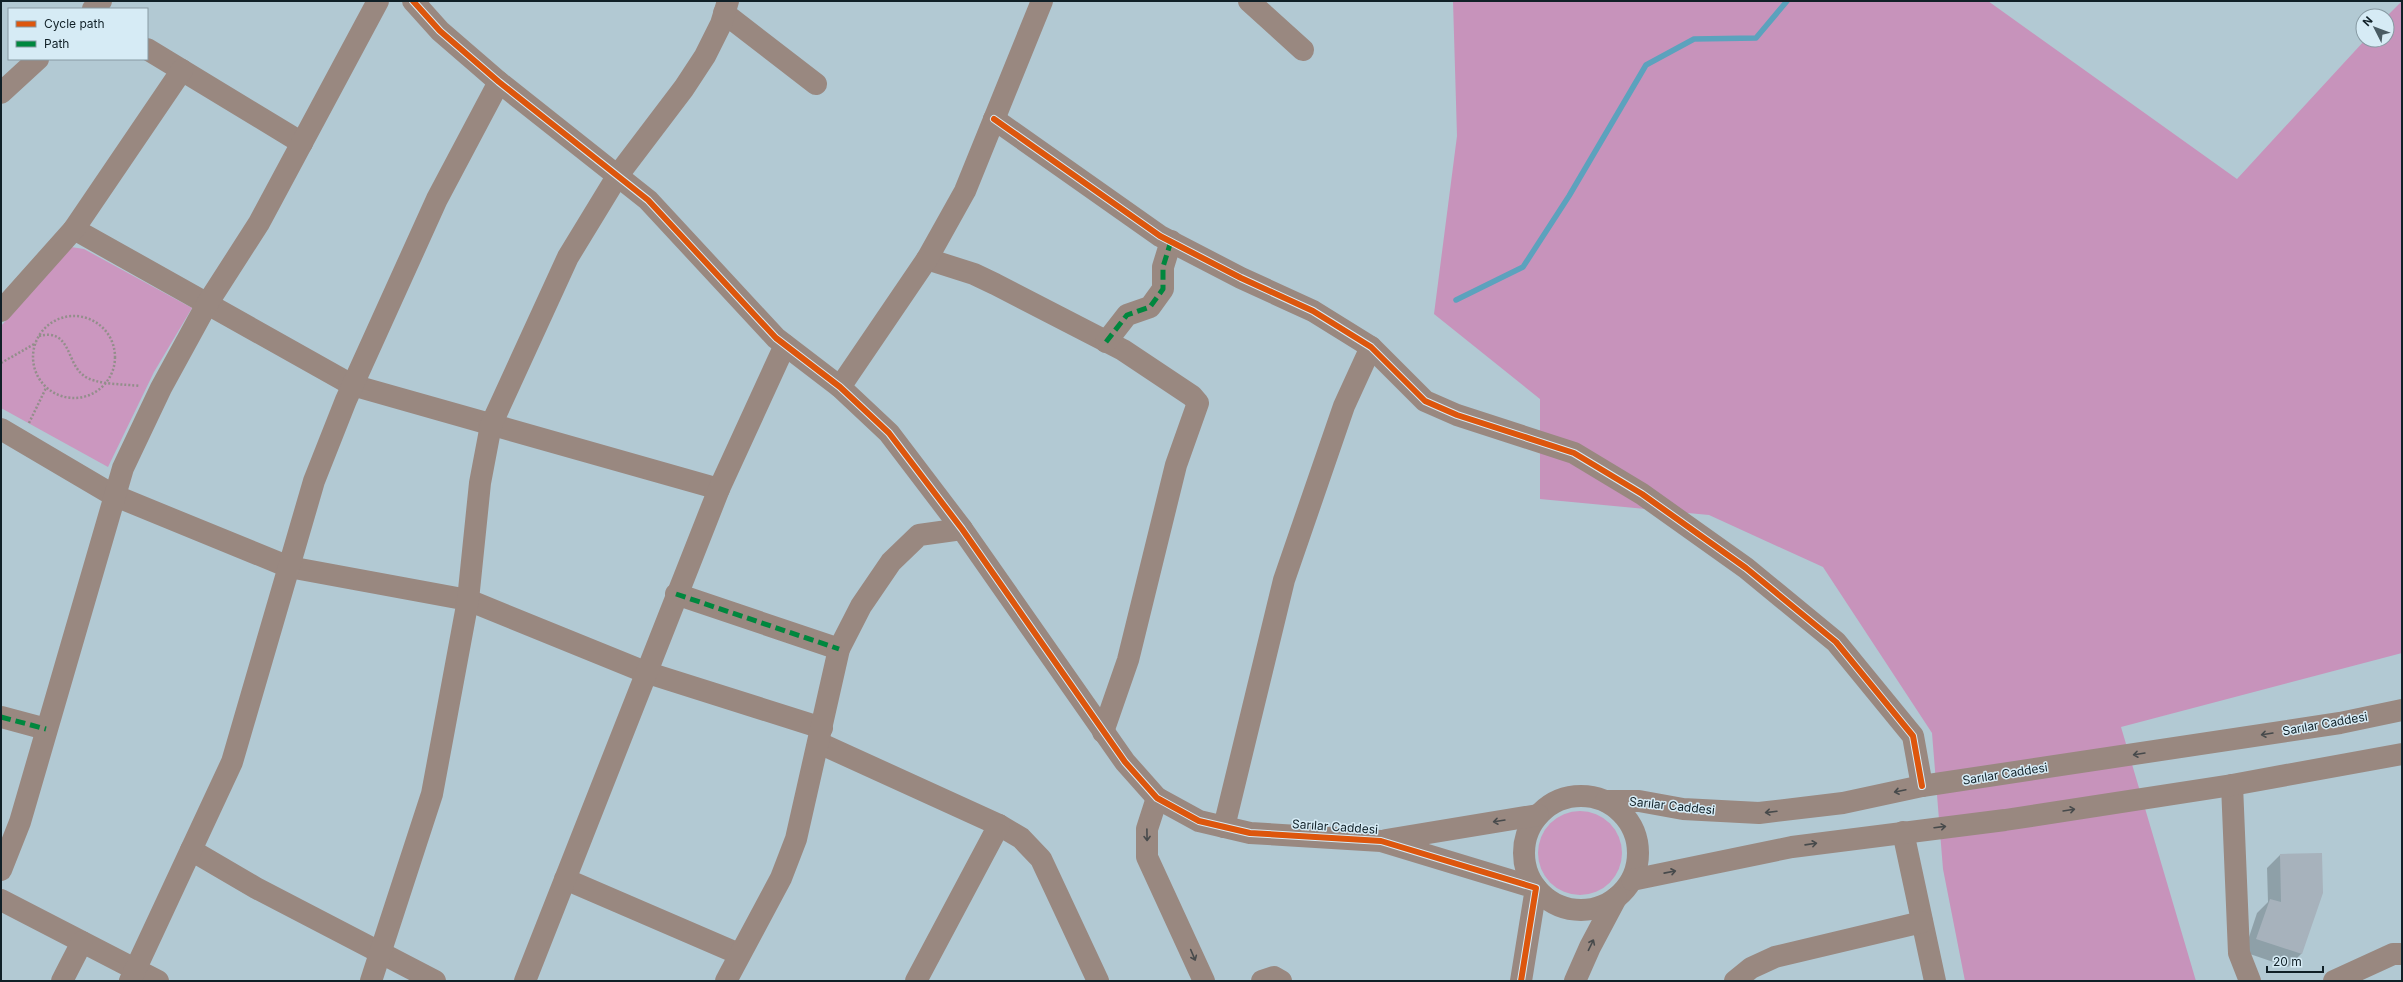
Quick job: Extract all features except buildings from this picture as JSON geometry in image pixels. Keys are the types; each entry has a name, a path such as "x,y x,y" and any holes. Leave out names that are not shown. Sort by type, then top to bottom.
{"street":[{"path":"94,8 102,1"},
{"path":"1,870 20,822 113,495 126,461 161,388 207,304 259,223 378,1"},
{"name":"Sarılar Caddesi","path":"413,1 440,31 499,82 648,200 678,230 785,345 840,387 889,433 962,529 1124,762 1157,798 1199,821 1250,833 1381,841 1538,815"},
{"path":"840,387 928,259 965,191 1042,1"},
{"path":"1249,1 1304,50"},
{"path":"371,981 432,794 468,600 480,483 492,425 568,257 618,175 701,62 726,7 816,84"},
{"path":"148,50 302,143"},
{"path":"1,92 37,60"},
{"path":"1,311 74,229 182,70"},
{"path":"133,975 232,762 314,481 352,385 437,199 499,82"},
{"path":"994,118 1170,242 1241,278 1313,311 1371,347 1425,401 1457,415 1574,453 1642,494 1746,568 1836,642 1913,736 1922,786"},
{"path":"74,229 352,385 718,489"},
{"path":"1106,342 1128,315 1150,307 1163,289 1163,267 1170,242"},
{"path":"928,259 988,280 1106,342 1142,363 1192,396 1198,403 1176,465 1128,660 1104,732"},
{"path":"525,981 718,489 785,345"},
{"path":"1224,827 1284,580 1344,406 1371,347"},
{"path":"1,429 113,495 289,567 468,600 645,672 821,735 999,825 1021,838 1041,859 1098,981"},
{"path":"726,981 739,954 781,878 796,839 821,735 839,649 862,606 891,562 919,535 962,529"},
{"path":"676,594 839,649"},
{"name":"Sarılar Caddesi","path":"1606,801 1621,811 1632,826 1638,844 1638,862 1632,880 1616,898 1600,907 1577,909 1565,908 1549,900 1536,888 1527,871 1524,851 1528,832 1538,815 1552,803 1570,796 1588,796 1606,801 1639,800 1683,809 1759,813 1843,803 1922,786 2340,723 2402,710"},
{"path":"1,717 46,729"},
{"path":"1632,880 1792,847 2005,820 2232,785 2402,754"},
{"path":"2232,785 2239,953 2250,981"},
{"path":"1157,798 1147,829 1148,856 1204,981"},
{"path":"916,981 999,825"},
{"path":"1903,832 1935,981"},
{"name":"Sarılar Caddesi","path":"1381,841 1536,888"},
{"path":"191,850 256,888 435,981"},
{"path":"566,879 739,954"},
{"path":"1521,981 1536,888"},
{"path":"1578,978 1590,947 1616,898"},
{"path":"1,900 82,942 133,975 158,981"},
{"path":"1735,981 1751,968 1775,957 1922,922"},
{"path":"62,981 82,942"},
{"path":"2334,981 2393,954 2402,954"},
{"path":"1262,981 1274,977 1281,981"}],"path":[{"path":"71,316 85,318 97,323 107,332 114,350 113,370 106,382 97,391 85,397 72,398 58,395 46,388 38,377 33,364 34,349 39,336 47,326 59,319 71,316"},
{"path":"39,336 46,334 54,336 64,343 82,375 92,380 161,388"},
{"path":"1,363 36,343"},
{"path":"21,441 46,388"}],"shaded area":[{"path":"1453,1 1988,1 2237,179 2358,48 2395,48 2395,8 2402,1 2402,653 2121,727 2196,981 1965,981 1943,869 1932,733 1823,567 1709,515 1540,499 1540,399 1434,314 1457,136"},
{"path":"71,247 84,249 192,308 154,372 108,467 1,408 1,326"},
{"path":"1580,811 1596,814 1610,823 1619,837 1622,853 1619,869 1610,883 1596,892 1580,895 1564,892 1550,883 1541,869 1538,853 1541,837 1550,823 1564,814"}],"waterway":[{"path":"1456,300 1523,267 1569,196 1646,65 1694,39 1756,38 1787,1"}],"marked path":[{"path":"1106,342 1127,315 1150,307 1163,289 1163,267 1171,241"},
{"path":"676,594 839,649"},
{"path":"1,717 46,729"}],"cycle path":[{"path":"413,1 440,31 499,82 648,200 776,338 840,387 889,433 962,529 1125,762 1157,798 1199,821 1250,833 1381,841 1536,888 1521,981"},
{"path":"994,119 1160,236 1241,278 1313,311 1371,347 1425,401 1457,415 1574,453 1642,494 1746,568 1836,642 1913,736 1922,786"}]}
